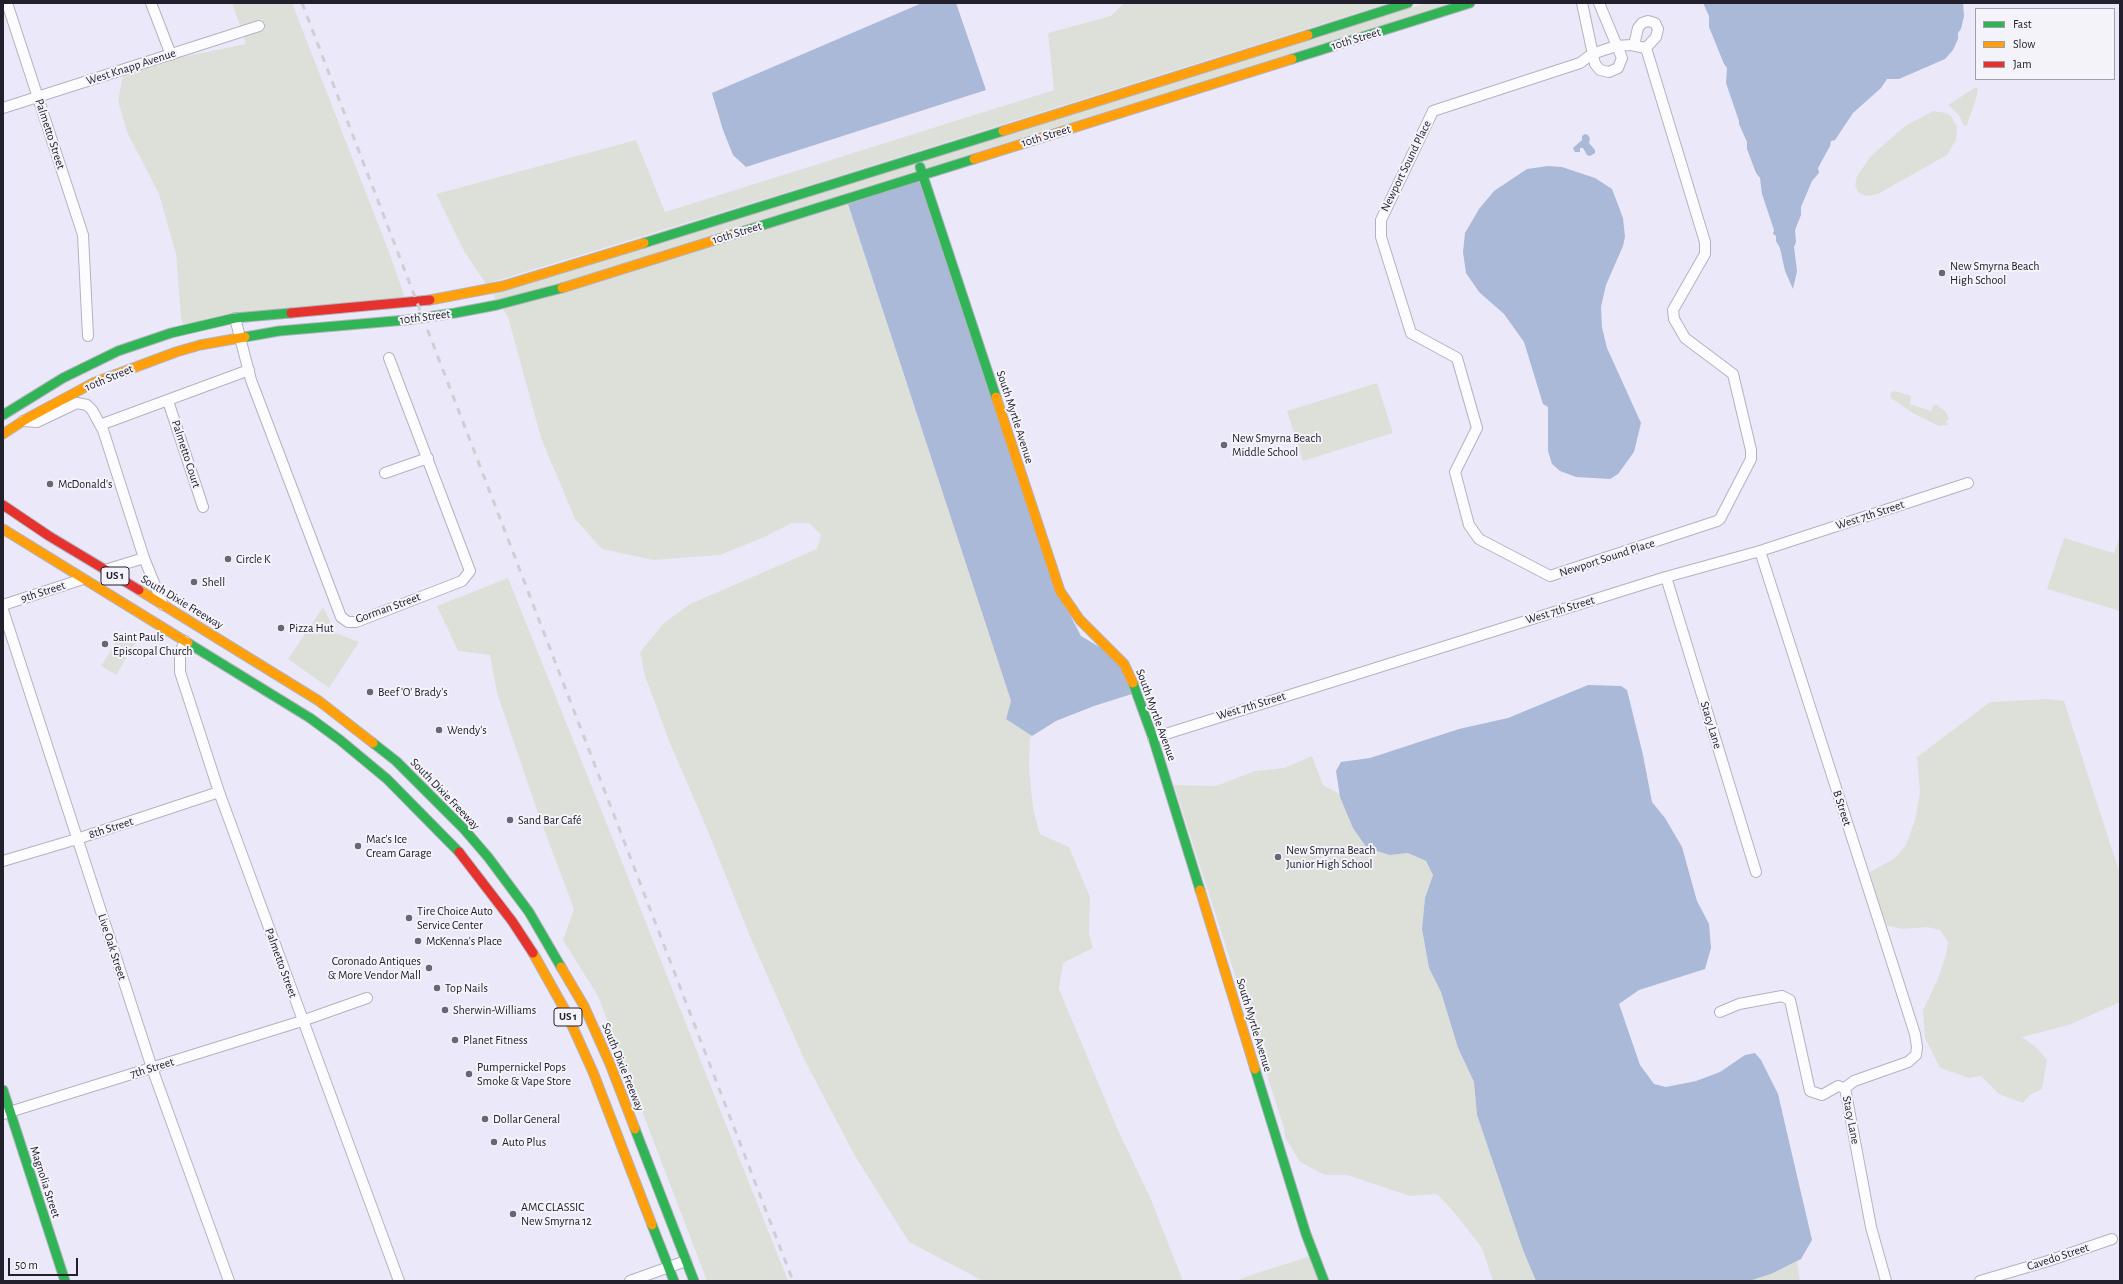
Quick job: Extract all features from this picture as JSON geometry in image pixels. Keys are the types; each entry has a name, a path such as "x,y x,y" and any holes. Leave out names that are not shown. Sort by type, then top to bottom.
{"street":[{"name":"Palmetto Street","path":"7,3 83,235 88,336"},
{"path":"151,3 170,55"},
{"name":"10th Street","path":"3,415 63,378 118,351 171,332 235,318 417,302 510,284 746,212 1408,3"},
{"name":"10th Street","path":"3,434 23,421 93,383 133,367 200,345 279,332 406,320 465,312 565,287 1470,3"},
{"path":"1582,3 1592,54 1600,70 1612,72 1618,68 1622,61 1600,8 1586,18"},
{"path":"1634,45 1638,28 1642,23 1648,21 1655,23 1658,29 1656,37 1646,48"},
{"name":"West Knapp Avenue","path":"3,108 259,26"},
{"name":"Newport Sound Place","path":"1634,45 1646,48 1705,242 1705,254 1673,310 1674,320 1685,338 1733,374 1751,450 1751,458 1720,519 1717,521 1550,576 1479,539 1469,525 1455,472 1477,428 1457,358 1411,333 1381,237 1381,220 1433,111 1580,63 1592,54 1616,46 1634,45"},
{"name":"South Myrtle Avenue","path":"917,157 1060,591 1080,620 1124,664 1131,677 1153,738 1304,1226 1324,1281"},
{"path":"459,295 465,312"},
{"path":"377,305 379,322"},
{"name":"Gorman Street","path":"235,318 249,370 342,617 348,622 356,622 462,581 470,571 389,358"},
{"path":"100,425 168,402 249,370"},
{"name":"Palmetto Court","path":"168,402 203,507"},
{"path":"23,421 37,422 73,404 81,403 92,410 100,425 144,558 163,605"},
{"path":"385,473 428,458"},
{"name":"West 7th Street","path":"1153,738 1666,577 1760,551 1968,483"},
{"name":"South Dixie Freeway","path":"3,505 49,536 319,701 374,742 422,785 488,857 546,939 584,1006 623,1097 686,1261"},
{"name":"US 1","path":"3,529 83,580 288,704 362,757 410,800 471,866 529,946 581,1042 674,1281"},
{"name":"B Street","path":"1760,551 1915,1034 1917,1047 1916,1055 1908,1062 1854,1081 1845,1088"},
{"path":"105,570 144,558"},
{"name":"Stacy Lane","path":"1666,577 1756,872"},
{"name":"9th Street","path":"3,605 83,580"},
{"name":"Live Oak Street","path":"3,610 152,1068 229,1281"},
{"path":"157,624 194,624"},
{"path":"186,641 194,638 228,644"},
{"name":"Palmetto Street","path":"186,641 180,653 180,672 219,792 302,1021 399,1281"},
{"path":"362,757 374,742"},
{"path":"410,800 422,785"},
{"name":"8th Street","path":"3,860 77,839 219,792"},
{"path":"529,946 546,939"},
{"name":"Stacy Lane","path":"1720,1012 1746,1003 1782,996 1789,998 1810,1091 1822,1095 1838,1086 1845,1088 1871,1227 1886,1281"},
{"name":"7th Street","path":"7,1113 302,1021 367,998"},
{"name":"Magnolia Street","path":"3,1090 7,1113 65,1281"},
{"path":"606,1104 623,1097"},
{"name":"Cavedo Street","path":"1980,1281 2048,1261 2112,1239"},
{"path":"630,1281 686,1261"},
{"name":"US 1","path":"686,1261 694,1281"}],"shaded area":[{"path":"232,3 292,3 389,252 405,298 183,324 181,317 176,254 159,194 127,132 118,101 123,75 177,58 246,44 244,36 265,30 262,19 240,26"},
{"path":"1124,3 1389,3 800,188 486,284 464,251 436,194 636,140 665,212 1054,90 1048,33 1111,16"},
{"path":"1426,3 1452,3 926,168 923,161"},
{"path":"1976,87 1978,89 1976,99 1967,125 1964,126 1959,115 1948,105"},
{"path":"1933,111 1946,113 1951,116 1957,127 1956,140 1947,155 1878,194 1866,196 1858,192 1855,185 1857,176 1871,156 1905,126"},
{"path":"914,164 916,171 563,282 496,300 493,294"},
{"path":"848,204 1011,701 1006,719 1032,736 1030,738 1029,767 1033,809 1040,834 1069,847 1090,897 1089,934 1093,948 1063,963 1059,989 1117,1128 1150,1197 1183,1281 983,1281 909,1242 855,1156 804,1059 749,934 707,829 669,741 645,676 640,652 664,623 690,604 817,549 821,535 809,523 792,523 762,538 720,555 653,560 602,549 575,519 541,438 508,317 503,309"},
{"path":"1377,383 1393,433 1303,461 1287,411"},
{"path":"1895,391 1911,396 1910,404 1931,411 1934,404 1937,405 1946,412 1949,419 1946,422 1948,425 1939,426 1911,412 1891,398 1890,393"},
{"path":"2120,535 2120,611 2047,589 2064,538 2114,553"},
{"path":"508,578 788,1281 707,1281 598,996 563,940 574,909 539,816 497,693 490,655 458,651 437,606"},
{"path":"323,607 336,633 359,642 329,688 288,659"},
{"path":"121,634 136,642 116,675 101,666"},
{"path":"2049,699 2064,701 2120,874 2120,1002 2069,1025 2022,1037 2037,1048 2047,1060 2042,1089 2030,1095 2023,1103 1999,1094 1981,1076 1969,1078 1940,1068 1925,1038 1923,1010 1938,979 1946,955 1948,942 1940,930 1927,927 1903,929 1883,925 1870,872 1895,858 1906,845 1915,820 1920,792 1917,757 1990,702"},
{"path":"1312,756 1323,785 1340,794 1340,797 1390,855 1408,853 1426,861 1433,875 1425,898 1422,929 1429,968 1441,992 1458,1048 1474,1082 1477,1115 1523,1250 1536,1281 1493,1281 1482,1248 1453,1211 1437,1194 1410,1196 1347,1175 1325,1175 1300,1162 1285,1137 1284,1128 1174,785 1216,786 1255,771 1284,768"},
{"path":"1314,1255 1324,1281 1235,1281 1254,1274"},
{"path":"1797,1261 1800,1281 1749,1281 1771,1274"}],"water":[{"path":"922,3 956,3 986,90 746,167 733,155 723,130 712,93"},
{"path":"1703,3 1963,3 1964,16 1961,29 1958,33 1958,39 1953,50 1945,59 1899,79 1887,79 1881,88 1853,113 1835,140 1831,141 1830,146 1818,168 1819,173 1812,181 1801,207 1801,215 1795,230 1796,242 1794,247 1797,271 1793,289 1785,271 1780,248 1776,241 1776,236 1773,234 1774,230 1762,194 1760,178 1756,173 1747,149 1747,142 1739,124 1726,83 1727,68 1709,27 1709,16"},
{"path":"1585,134 1588,135 1590,139 1589,143 1595,150 1595,153 1590,156 1587,155 1583,148 1580,148 1580,152 1575,152 1573,148 1582,140 1582,136"},
{"path":"1548,166 1562,167 1595,178 1612,189 1623,218 1625,237 1623,246 1606,285 1601,307 1602,327 1607,348 1641,423 1634,452 1618,474 1610,479 1576,477 1560,471 1552,464 1548,451 1548,407 1543,404 1524,342 1504,314 1479,292 1466,273 1463,252 1465,233 1479,209 1494,191 1527,169"},
{"path":"919,181 1068,611 1081,636 1101,648 1121,668 1132,694 1094,706 1056,721 1032,736 1006,719 1011,701 848,204"},
{"path":"1588,685 1621,686 1627,690 1643,755 1652,802 1665,818 1682,847 1697,901 1709,924 1711,948 1705,969 1639,990 1619,1004 1640,1065 1654,1084 1666,1087 1696,1081 1720,1072 1745,1055 1755,1053 1761,1060 1778,1094 1812,1240 1801,1259 1771,1274 1749,1281 1536,1281 1523,1250 1477,1115 1474,1082 1458,1048 1441,992 1429,968 1422,929 1425,898 1433,875 1426,861 1408,853 1390,855 1367,848 1353,828 1340,797 1336,771 1341,762 1370,758 1459,729 1508,718"}],"railway":[{"path":"302,3 793,1281"}],"traffic: fast":[{"path":"1308,35 1408,3"},
{"path":"1292,59 1470,3"},
{"path":"644,243 1003,131"},
{"path":"731,235 974,159"},
{"path":"920,167 996,397"},
{"path":"245,337 279,331 406,320 455,313 497,305 562,288"},
{"path":"3,415 63,378 118,351 171,333 235,318 291,313"},
{"path":"188,643 310,718 340,740 387,779 459,852"},
{"path":"1133,683 1153,738 1200,890"},
{"path":"373,743 396,761 463,828 488,857 529,912 561,967"},
{"path":"1255,1069 1306,1234 1324,1281"},
{"path":"3,1090 65,1281"},
{"path":"635,1129 694,1281"},
{"path":"652,1225 674,1281"}],"traffic: slow":[{"path":"1003,131 1308,35"},
{"path":"974,159 1292,59"},
{"path":"562,288 731,235"},
{"path":"430,300 503,286 644,243"},
{"path":"3,434 26,419 93,383 176,352 200,345 245,337"},
{"path":"996,397 1060,591 1080,620 1124,664 1133,683"},
{"path":"3,529 188,643"},
{"path":"139,590 319,701 373,743"},
{"path":"1200,890 1255,1069"},
{"path":"533,953 565,1010 593,1072 652,1225"},
{"path":"561,967 584,1006 610,1064 635,1129"}],"traffic: jam":[{"path":"291,313 430,300"},
{"path":"3,505 49,536 139,590"},
{"path":"459,852 512,921 533,953"}],"place":[{"name":"New Smyrna Beach High School","path":"1942,273"},
{"name":"New Smyrna Beach Middle School","path":"1224,445"},
{"name":"McDonald's","path":"50,484"},
{"name":"Circle K","path":"228,559"},
{"name":"Shell","path":"194,582"},
{"name":"Pizza Hut","path":"281,628"},
{"name":"Saint Pauls Episcopal Church","path":"105,644"},
{"name":"Beef 'O' Brady's","path":"370,692"},
{"name":"Wendy's","path":"439,730"},
{"name":"Sand Bar Café","path":"510,820"},
{"name":"Mac's Ice Cream Garage","path":"358,846"},
{"name":"New Smyrna Beach Junior High School","path":"1278,857"},
{"name":"Tire Choice Auto Service Center","path":"409,918"},
{"name":"McKenna's Place","path":"418,941"},
{"name":"Coronado Antiques & More Vendor Mall","path":"429,968"},
{"name":"Top Nails","path":"437,988"},
{"name":"Sherwin-Williams","path":"445,1010"},
{"name":"Planet Fitness","path":"455,1040"},
{"name":"Pumpernickel Pops Smoke & Vape Store","path":"469,1074"},
{"name":"Dollar General","path":"485,1119"},
{"name":"Auto Plus","path":"494,1142"},
{"name":"AMC CLASSIC New Smyrna 12","path":"513,1214"}]}
